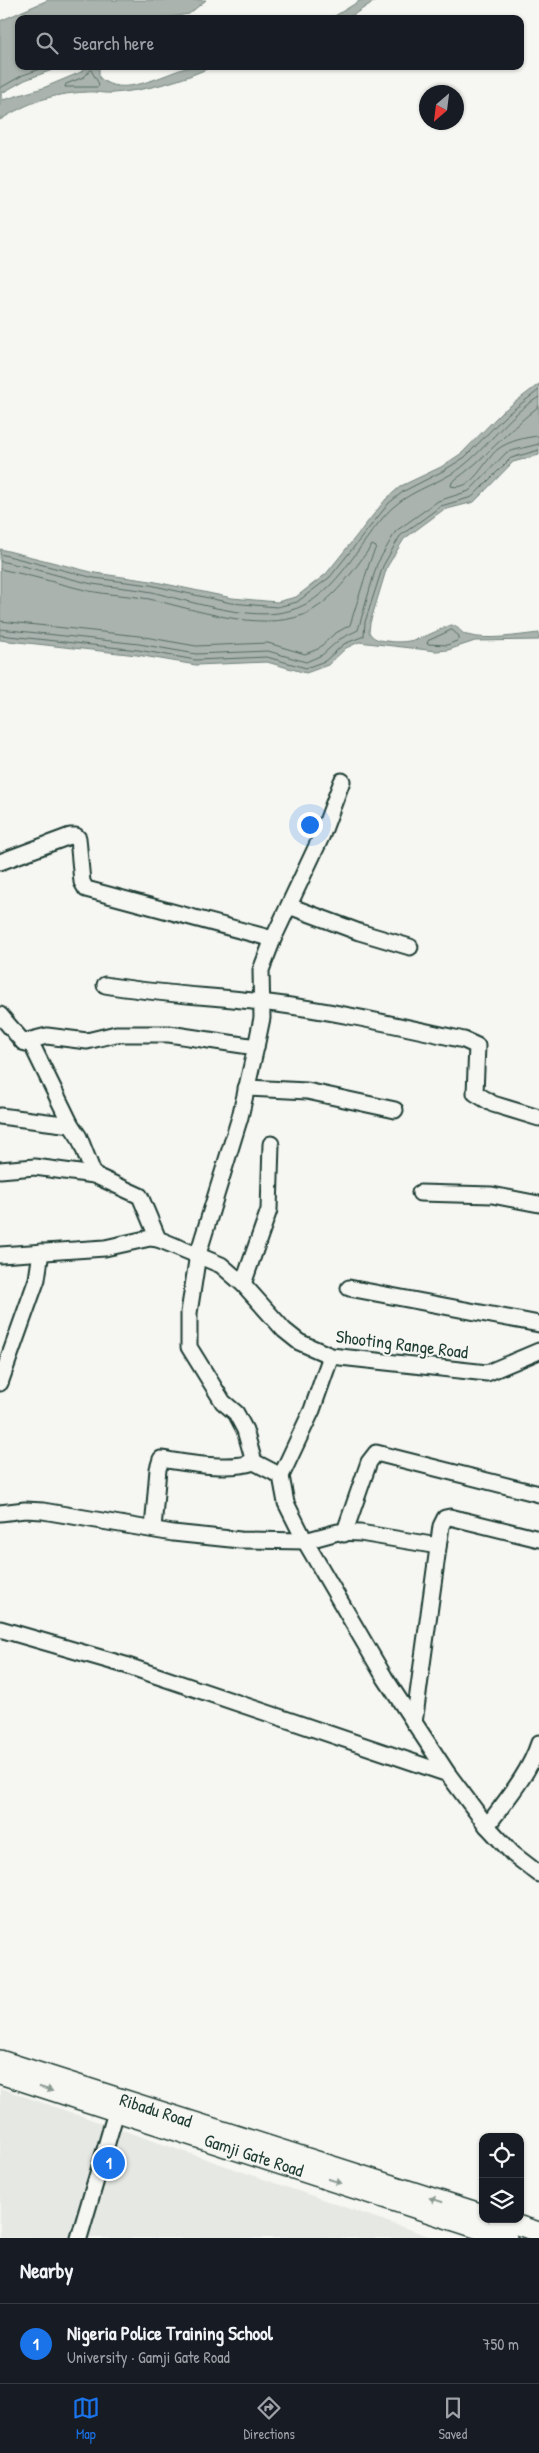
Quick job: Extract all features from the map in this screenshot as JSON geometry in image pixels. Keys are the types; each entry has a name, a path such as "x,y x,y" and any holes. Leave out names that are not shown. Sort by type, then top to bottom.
{"main road":[{"name":"Gamji Gate Road","path":"2,2068 116,2112 507,2238"},
{"name":"Ribadu Road","path":"2,2068 479,2213"},
{"path":"511,2223 539,2232"}],"street":[{"path":"254,1462 245,1430 236,1413 223,1402 189,1347 189,1313 198,1254 224,1173 256,1047 262,1018 261,970 273,939 322,835 342,781"},
{"path":"0,862 70,836 76,836 78,838 82,882 86,889 273,939"},
{"path":"289,906 359,932 410,947"},
{"path":"105,985 139,991 261,1002 360,1018 464,1040 477,1046 476,1093 493,1104 539,1118"},
{"path":"0,1015 23,1042 32,1045 71,1125 79,1136 94,1174"},
{"path":"23,1042 47,1036 87,1041 116,1034 168,1034 256,1047"},
{"path":"246,1088 307,1092 395,1110"},
{"path":"0,1116 71,1125"},
{"path":"244,1284 269,1210 271,1144"},
{"path":"0,1170 35,1167 94,1174 140,1196 158,1239 150,1238 105,1248 0,1255"},
{"path":"420,1193 492,1195 538,1199"},
{"name":"Shooting Range Road","path":"158,1239 221,1265 244,1284 284,1330 299,1342 331,1356 487,1373 539,1351"},
{"path":"0,1383 37,1279 41,1252"},
{"path":"349,1288 539,1324"},
{"path":"331,1356 312,1410 282,1476 286,1503 305,1541 385,1678 448,1774 487,1826 513,1854 539,1874"},
{"path":"344,1534 368,1462 376,1453 539,1494"},
{"path":"153,1529 158,1469 161,1459 229,1466 243,1466 254,1462 282,1476"},
{"path":"0,1514 25,1510 43,1511 153,1529 240,1540 305,1541 338,1532 344,1534 360,1533 438,1546"},
{"path":"414,1723 441,1526 445,1518 450,1517 539,1538"},
{"path":"1,1631 125,1665 448,1774"},
{"path":"487,1826 525,1773 533,1760 539,1742"},
{"path":"79,2238 116,2112"}],"shaded area":[{"path":"0,2088 434,2238 0,2238"}],"water":[{"path":"48,0 206,0 189,14 183,15 15,15 15,70 52,70 25,80 2,93 3,100 43,88 83,70 99,70 99,77 108,83 130,86 179,70 204,70 177,80 138,90 110,93 86,92 51,97 21,108 0,120 0,21"},
{"path":"361,0 376,0 353,15 337,15"},
{"path":"539,384 539,455 513,462 474,502 443,510 404,539 387,567 369,632 378,640 404,642 420,638 451,625 465,634 475,637 503,637 539,633 539,640 475,641 448,650 436,651 359,642 346,648 328,665 306,673 267,662 196,665 137,655 0,640 0,549 95,573 151,581 232,598 277,602 296,597 326,574 386,499 401,486 441,467 462,453 502,412"}],"place":[{"name":"Nigeria Police Training School","path":"109,2163"}]}
